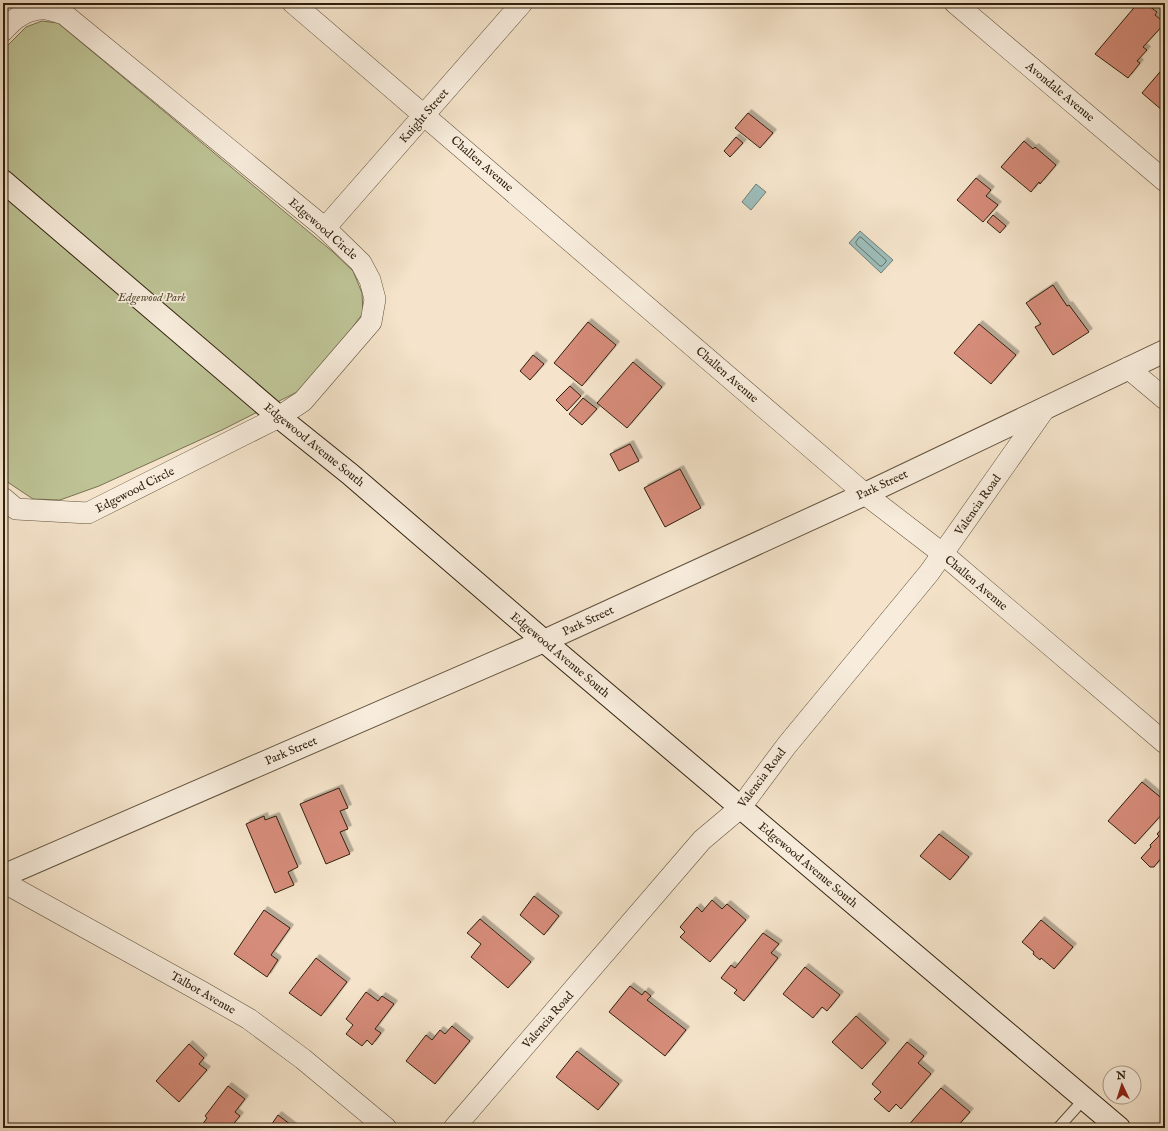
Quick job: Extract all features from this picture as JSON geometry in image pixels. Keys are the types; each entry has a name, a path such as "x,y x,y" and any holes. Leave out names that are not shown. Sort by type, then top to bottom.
{"main road":[{"name":"Edgewood Avenue South","path":"3,181 279,417 350,474 740,808 1085,1098 1118,1128"},
{"name":"Park Street","path":"3,876 544,641 865,494 1165,351"}],"street":[{"name":"Challen Avenue","path":"293,3 865,494 943,554 1165,743"},
{"name":"Knight Street","path":"325,228 522,3"},
{"name":"Avondale Avenue","path":"955,3 1165,181"},
{"name":"Edgewood Circle","path":"3,31 9,24 25,12 45,9 64,14 325,228 361,263 370,280 375,298 371,322 303,401 279,417 88,513 16,509 3,498"},
{"path":"1128,368 1165,399"},
{"name":"Valencia Road","path":"454,1128 702,840 740,808 787,745 943,554 1046,407"},
{"name":"Talbot Avenue","path":"3,882 249,1019 303,1058 386,1128"}],"lane":[{"path":"1058,1128 1085,1098"}],"green space":[{"name":"Edgewood Park","path":"42,21 58,23 333,252 353,271 362,293 363,313 334,353 297,392 224,429 99,486 60,500 33,499 3,479 3,50 26,27"}],"water":[{"path":"756,184 766,192 751,210 742,202"},
{"path":"860,231 893,260 881,273 849,243"}],"building":[{"path":"1138,3 1145,3 1157,12 1155,15 1165,23 1143,47 1147,50 1137,61 1140,63 1128,78 1095,54"},
{"path":"1165,66 1165,108 1163,111 1142,93"},
{"path":"748,113 773,133 760,148 735,128"},
{"path":"736,137 743,143 730,157 724,151"},
{"path":"1024,141 1033,149 1035,147 1056,165 1031,192 1001,167"},
{"path":"976,178 991,190 986,196 998,205 983,222 957,200"},
{"path":"993,215 1006,226 1000,233 987,222"},
{"path":"1053,285 1067,306 1069,305 1089,332 1053,355 1035,327 1041,324 1026,303"},
{"path":"588,322 616,345 582,386 554,363"},
{"path":"979,324 1016,355 991,384 954,353"},
{"path":"533,355 544,364 530,380 520,371"},
{"path":"633,362 662,387 627,428 597,403"},
{"path":"570,386 581,396 567,411 556,400"},
{"path":"583,398 597,409 582,425 569,414"},
{"path":"630,444 639,461 619,471 610,454"},
{"path":"680,469 701,508 665,527 644,488"},
{"path":"1142,782 1165,801 1165,811 1135,844 1108,821"},
{"path":"339,788 348,808 340,811 348,829 340,832 350,854 326,864 300,804"},
{"path":"264,816 265,820 276,816 298,867 288,872 294,885 275,893 246,824"},
{"path":"1165,825 1165,859 1162,857 1154,867 1150,867 1141,858 1151,847 1150,845 1159,836 1157,834"},
{"path":"939,834 969,857 950,880 920,856"},
{"path":"534,896 559,916 544,935 520,915"},
{"path":"712,900 722,909 727,904 746,920 710,962 680,937 685,932 680,927 697,907 702,912"},
{"path":"264,910 290,928 271,955 278,960 267,977 234,954"},
{"path":"480,919 531,962 508,988 471,957 481,944 467,933"},
{"path":"1041,920 1073,947 1054,969 1041,958 1040,960 1033,954 1034,952 1022,942"},
{"path":"763,933 779,944 771,953 778,958 744,1001 734,993 737,990 721,978 731,965 735,968"},
{"path":"316,958 347,982 321,1016 289,993"},
{"path":"805,967 840,995 827,1011 822,1007 813,1018 783,994"},
{"path":"630,986 642,995 645,991 651,996 647,1000 686,1030 665,1056 609,1012"},
{"path":"366,992 378,1001 382,996 394,1004 375,1029 381,1033 372,1045 367,1040 362,1046 346,1034 353,1025 346,1019"},
{"path":"856,1016 886,1043 862,1069 832,1042"},
{"path":"452,1026 470,1041 435,1084 406,1061 426,1035 432,1040 440,1030 445,1034"},
{"path":"907,1042 924,1056 918,1063 931,1074 901,1109 896,1104 889,1112 874,1099 881,1092 872,1084"},
{"path":"189,1044 204,1058 199,1064 207,1070 179,1102 156,1081"},
{"path":"577,1051 619,1084 598,1110 556,1077"},
{"path":"228,1086 245,1099 235,1112 240,1116 230,1128 200,1128 207,1118 205,1116"},
{"path":"941,1088 970,1112 956,1128 906,1128"},
{"path":"278,1115 295,1128 269,1128"}]}
